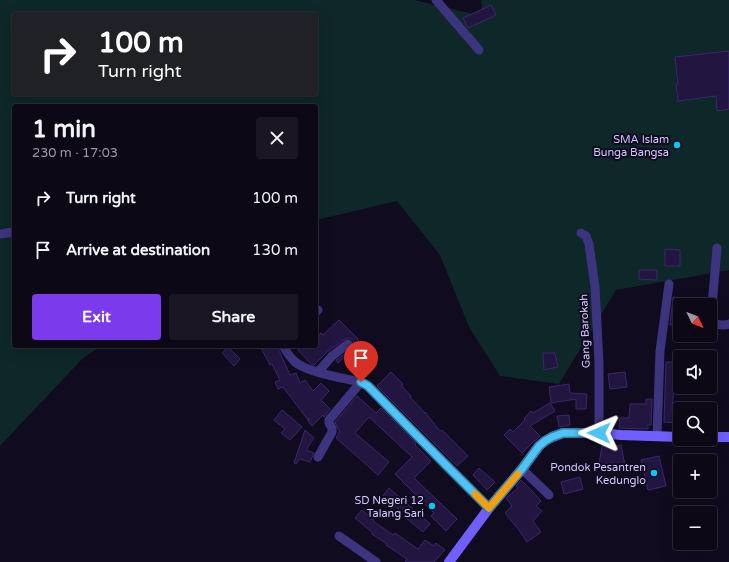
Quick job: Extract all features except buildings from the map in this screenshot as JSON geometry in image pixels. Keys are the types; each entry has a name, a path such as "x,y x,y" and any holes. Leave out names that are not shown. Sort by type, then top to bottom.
{"street":[{"path":"436,0 479,50"},
{"path":"0,234 12,232"},
{"name":"Gang Barokah","path":"580,233 586,236 589,244 595,287 599,363 599,433"},
{"path":"717,248 711,318 712,323 718,325 723,326 729,324"},
{"path":"657,436 660,351 669,284"},
{"path":"318,372 332,356 348,344"},
{"path":"284,348 294,362 310,370 361,382 368,386 489,508"},
{"path":"318,457 332,432 332,428 328,423 329,420 361,382"},
{"path":"449,562 489,508 522,469 539,446 552,437 563,433 599,433 673,437"},
{"path":"717,437 729,437"},
{"path":"522,469 549,495"},
{"path":"339,536 376,562"}],"green space":[{"path":"0,0 414,0 482,16 481,0 729,0 729,270 616,290 559,384 500,376 469,327 440,255 397,201 318,220 318,104 12,104 12,348 98,348 83,358 0,446"}],"slow traffic":[{"path":"475,494 489,508 518,474"}],"place":[{"name":"SMA Islam Bunga Bangsa","path":"677,145"},
{"name":"Pondok Pesantren Kedunglo","path":"654,473"},
{"name":"SD Negeri 12 Talang Sari","path":"432,506"}],"route":[{"path":"361,382 368,386 489,508 522,469 539,446 545,441 563,433 599,433"}]}
